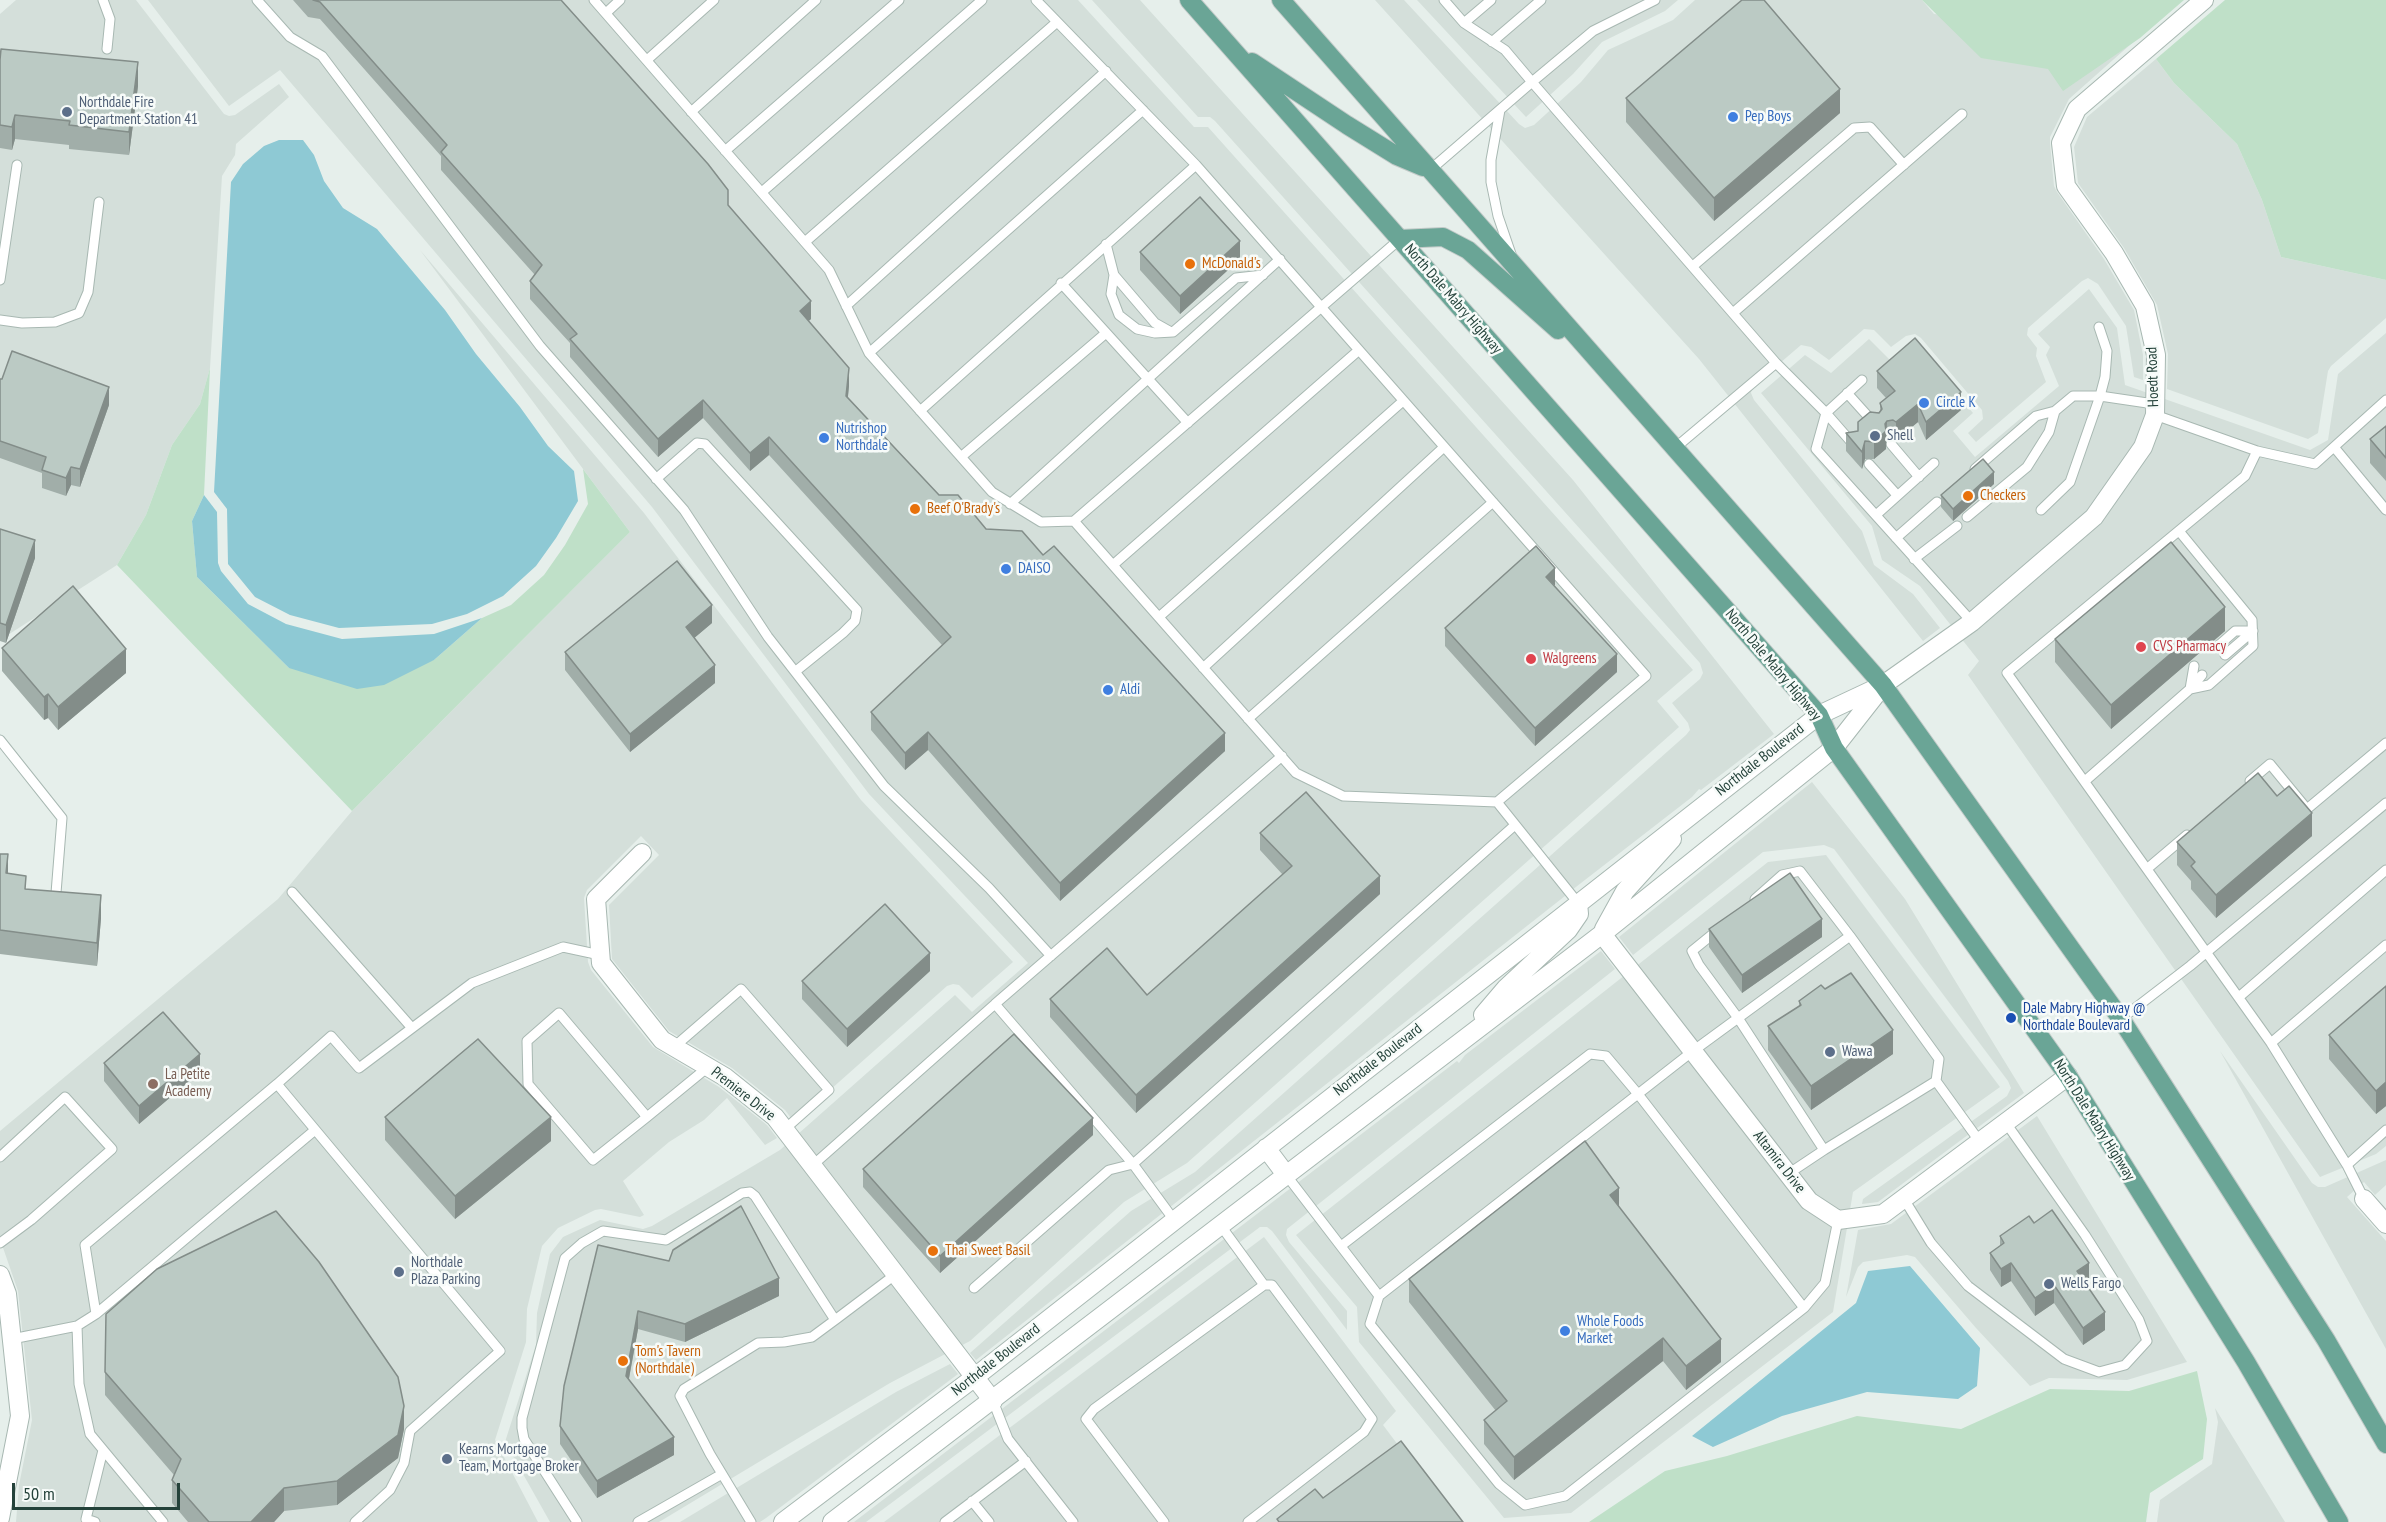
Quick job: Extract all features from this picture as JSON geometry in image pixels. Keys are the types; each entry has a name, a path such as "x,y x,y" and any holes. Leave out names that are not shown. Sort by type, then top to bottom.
{"main road":[{"name":"North Dale Mabry Highway","path":"1189,0 1819,715 1834,748 2068,1076 2246,1362 2339,1522"},
{"path":"1281,0 1883,685 2121,1019 2326,1340 2386,1444"},
{"path":"1231,48 1347,125 1397,156 1429,171"},
{"path":"1400,239 1443,237 1468,250 1620,385"}],"street":[{"name":"Hoedt Road","path":"1883,685 1972,622 2094,517 2143,447 2154,409 2156,355 2145,306 2114,253 2066,186 2061,143 2077,109 2204,0"},
{"name":"Northdale Boulevard","path":"783,1522 975,1377 1819,715 1883,685"},
{"name":"Northdale Boulevard","path":"832,1522 1602,934 1834,748 1883,685"},
{"path":"1602,934 1614,907 1625,891 1701,807"},
{"name":"Premiere Drive","path":"642,853 597,899 601,963 662,1040 725,1077 775,1117 993,1401"},
{"path":"1457,1045 1506,988 1568,930 1579,914 1578,903"},
{"name":"Altamira Drive","path":"1602,934 1809,1201 1838,1220"},
{"path":"1838,1220 1883,1214 2068,1076"},
{"path":"1266,1148 1287,1176"},
{"path":"2364,1199 2386,1224"},
{"path":"0,1275 7,1294 20,1416 0,1518"}],"lane":[{"path":"103,0 110,19 107,49"},
{"path":"256,0 290,37 322,57 540,346 684,510 746,607 884,786 989,888 1051,956"},
{"path":"594,0 829,270 868,353 992,492 1041,522 1074,521 1400,239"},
{"path":"606,13 620,0"},
{"path":"647,60 714,0"},
{"path":"691,112 816,0"},
{"path":"725,151 899,0"},
{"path":"762,192 982,0"},
{"path":"1036,0 1196,165 1646,676 1497,802 1343,796 1296,773 1074,521"},
{"path":"1444,0 1464,23 1505,50 1776,363 1826,412 1853,444"},
{"path":"1464,23 1491,0"},
{"path":"1492,42 1541,0"},
{"path":"1429,171 1593,31 1654,0"},
{"path":"805,242 1057,22"},
{"path":"846,306 1106,71"},
{"path":"868,353 1143,110"},
{"path":"1500,110 1491,160 1491,182 1498,216 1515,267"},
{"path":"1734,313 1962,114"},
{"path":"1693,266 1854,128 1870,127 1904,165"},
{"path":"0,279 18,165"},
{"path":"920,411 1196,165"},
{"path":"0,320 22,323 55,322 79,313 88,292 99,202"},
{"path":"1106,244 1114,275 1111,294 1119,315 1137,329 1155,333 1173,332 1236,278 1263,274"},
{"path":"1010,504 1280,259"},
{"path":"1114,275 1155,323 1173,332"},
{"path":"1061,283 1188,423"},
{"path":"2042,510 2070,482 2100,396 2105,377 2107,351 2099,327"},
{"path":"961,457 1106,333"},
{"path":"1113,565 1359,350"},
{"path":"1675,448 1776,363"},
{"path":"1862,380 1826,412 1816,448 1972,622"},
{"path":"1847,393 1875,425"},
{"path":"1965,478 2036,417 2055,411 2073,396 2100,396 2154,409 2257,451 2315,464 2386,400"},
{"path":"1159,617 1403,401"},
{"path":"1967,517 2027,466 2049,432 2055,411"},
{"path":"656,479 697,443 705,444 857,610 855,621 796,671"},
{"path":"1892,444 1919,477"},
{"path":"1203,668 1444,447"},
{"path":"2334,447 2386,510"},
{"path":"2257,451 2245,476 2007,673 2271,1043 2347,1165 2364,1199"},
{"path":"1876,515 1934,463"},
{"path":"1869,464 1897,495"},
{"path":"1248,719 1493,502"},
{"path":"1896,538 1937,502"},
{"path":"1914,559 1957,526"},
{"path":"2179,531 2252,620 2253,631 2253,646 2209,685 2190,689"},
{"path":"2217,646 2235,631 2253,631"},
{"path":"2225,655 2253,631"},
{"path":"2190,689 2194,666"},
{"path":"2085,781 2190,689 2202,675"},
{"path":"0,740 62,818 56,893"},
{"path":"2243,786 2270,764 2307,809 2386,743"},
{"path":"813,1165 1282,756"},
{"path":"1497,802 1578,903"},
{"path":"2121,1019 2208,952 2386,804"},
{"path":"974,1288 1109,1170 1133,1164 1515,825"},
{"path":"2148,868 2191,831"},
{"path":"2239,997 2386,870"},
{"path":"1746,906 1782,875 1800,871 1939,1059 1936,1081 1980,1142"},
{"path":"292,892 412,1028"},
{"path":"1728,921 1692,951 1824,1150"},
{"path":"1838,1220 1825,1283 1804,1308 1565,1496 1525,1505 1498,1484 1370,1324 1379,1296 1693,1051 1850,936"},
{"path":"2271,1043 2386,945"},
{"path":"96,1314 86,1245 331,1036 359,1068 472,983 563,946 600,955"},
{"path":"674,1047 741,989 829,1090 785,1129"},
{"path":"995,1004 1133,1164 1174,1220"},
{"path":"646,1117 560,1013 527,1041 528,1084 593,1160 708,1067"},
{"path":"1341,1246 1590,1054 1606,1056 1804,1308"},
{"path":"1788,1174 1936,1081"},
{"path":"277,1084 501,1352 410,1431 404,1463 390,1490 355,1522"},
{"path":"0,1157 65,1097 112,1149 31,1220 0,1243"},
{"path":"1904,1198 1931,1243 1968,1286 2064,1359 2098,1372 2125,1365 2146,1341 2139,1320 2085,1235 2006,1123"},
{"path":"12,1339 76,1326 96,1314 315,1130"},
{"path":"2347,1165 2386,1130"},
{"path":"1287,1176 1379,1296"},
{"path":"577,1522 524,1439 522,1418 565,1258 582,1243 603,1231 666,1240 742,1193 750,1192 755,1196 835,1320"},
{"path":"1221,1226 1263,1285"},
{"path":"751,1522 682,1402 680,1396 684,1389 758,1343 784,1342 812,1337 896,1274"},
{"path":"1164,1522 1086,1419 1094,1409 1263,1285 1272,1285 1372,1419 1364,1432 1248,1522"},
{"path":"76,1326 79,1384 90,1434 163,1522"},
{"path":"993,1401 1008,1439 1073,1522"},
{"path":"95,1522 86,1519 103,1450"},
{"path":"945,1522 1026,1461"},
{"path":"638,1522 722,1474"},
{"path":"972,1501 989,1522"}],"shaded area":[{"path":"16,0 136,0 224,114 235,115 279,84 289,97 236,144 235,155 222,176 210,368 200,404 172,445 146,515 117,565 0,640 0,14"},
{"path":"148,0 1078,0 1194,127 1208,127 1693,670 1657,701 1679,727 1187,1163 1124,1202 970,1341 890,1383 659,1522 550,1522 505,1442 536,1345 537,1313 550,1254 563,1237 600,1220 643,1229 652,1226 780,1150 955,995 972,1012 1028,963 869,794 652,507 280,70 229,106"},
{"path":"1092,0 1140,0 1573,480 1774,734 1701,790 1699,789 1692,797 1572,890 1564,890 1565,896 976,1360 970,1353 1131,1211 1195,1172 1686,735 1690,730 1688,723 1672,703 1700,679 1703,673 1700,663 1215,121 1210,117 1198,117"},
{"path":"1375,0 1404,0 1525,128 1534,125 1581,82 1608,50 1673,20 1695,0 1922,0 1934,14 2140,36 2069,99 2050,137 2050,143 2054,186 2057,192 2104,259 2134,310 2143,355 2143,380 2134,377 2126,326 2098,284 2088,278 2028,328 2027,335 2037,348 2036,356 2046,382 1976,442 1968,433 1983,419 1982,410 1921,338 1915,334 1906,336 1891,347 1874,330 1864,329 1829,360 1811,347 1801,345 1752,387 1751,393 1754,400 1862,531 1874,565 1913,594 1940,628 1923,641 1699,359"},
{"path":"1417,0 1678,0 1665,11 1602,42 1573,74 1526,117"},
{"path":"2156,59 2174,83 2237,144 2262,200 2281,257 2386,280 2386,318 2331,366 2328,371 2318,433 2308,439 2167,389 2168,354 2157,305 2124,248 2078,183 2074,147 2087,117"},
{"path":"420,250 644,513 861,800 1013,962 972,998 959,985 947,986 794,1122 785,1110 732,1068 669,1031 612,959 609,905 659,855 641,836 587,890 584,898 588,962 591,970 653,1047 719,1087 767,1125 777,1138 765,1145 727,1098 704,1120 669,1142 623,1181 644,1215 640,1217 601,1209 595,1210 558,1228 542,1246 527,1309 526,1342 495,1440 538,1522 16,1522 19,1485 32,1420 18,1291 0,1239 0,1131 278,899 352,811 630,532"},
{"path":"2089,289 2117,328 2125,385 2310,450 2328,440 2338,374 2386,333 2386,1146 2376,1154 2320,1177 1968,675 1979,661 1920,586 1882,560 1872,526 1761,393 1805,355 1831,373 1869,339 1892,362 1913,344 1973,413 1953,431 1975,457 2059,386 2046,355 2050,347 2038,334"},
{"path":"1812,782 1905,899 2024,1093 1878,1202 1862,1204 1863,1199 2007,1096 2011,1088 1834,849 1824,845 1763,852 1633,955 1619,937"},
{"path":"1826,855 2000,1087 1853,1192 1833,1312 1571,1513 1504,1518 1359,1342 1357,1307 1296,1235 1768,862"},
{"path":"1601,951 1615,969 1287,1229 1286,1235 1289,1242 1347,1311 1347,1330 1272,1231 1267,1227 1260,1227 866,1522 854,1522 1457,1061 1459,1063 1465,1055"},
{"path":"2220,1051 2312,1183 2318,1187 2325,1187 2386,1160 2386,1185 2375,1195 2364,1182 2347,1197 2386,1241 2386,1349"},
{"path":"2037,1116 2187,1362 2127,1380 2049,1378 2030,1386 1915,1257 1907,1255 1863,1262 1858,1267 1846,1297 1858,1230 1891,1224"},
{"path":"1264,1237 1396,1411 1383,1425 1456,1522 884,1522"},
{"path":"950,1364 958,1374 760,1522 680,1522 896,1392"},
{"path":"2215,1408 2285,1522 2157,1522 2160,1500 2212,1464 2218,1422"}],"green space":[{"path":"1922,0 2184,0 2140,38 2063,91 2048,69 1981,58"},
{"path":"2225,0 2386,0 2386,280 2281,257 2262,200 2237,144 2174,83 2156,59"},
{"path":"210,368 204,495 192,521 197,577 289,668 434,660 482,618 511,605 544,575 565,545 588,504 583,469 630,532 352,811 117,565 146,515 172,445 200,404"},
{"path":"2197,1371 2207,1419 2203,1459 2150,1493 2146,1522 1589,1522 1665,1471 1727,1456 1857,1416 1961,1429 2050,1389 2129,1391"}],"water":[{"path":"279,140 303,140 314,155 324,181 343,208 377,229 445,310 476,354 520,407 548,446 574,471 578,501 536,566 503,596 467,614 432,624 339,628 290,615 255,597 228,564 227,509 214,492 231,182 243,164 264,146"},
{"path":"204,495 217,512 218,563 221,571 248,604 286,624 342,639 434,634 482,618 434,660 384,685 357,689 289,668 197,577 192,521"},
{"path":"1910,1266 1980,1348 1977,1386 1958,1399 1867,1392 1782,1416 1713,1447 1692,1436 1856,1303 1868,1271"}],"building":[{"path":"313,0 561,0 708,164 728,190 728,205 811,301 800,311 849,368 846,396 939,495 958,495 986,529 1022,531 1043,555 1054,546 1225,733 1060,883 928,732 905,753 871,712 951,637 769,437 750,453 703,400 658,439 570,339 577,334 530,281 542,265 441,152 447,145 320,2"},
{"name":"Pep Boys","path":"1742,0 1764,0 1840,89 1714,198 1626,98"},
{"name":"Northdale Fire Department Station 41","path":"1,49 138,62 129,132 69,125 70,121 15,115 12,127 0,125"},
{"name":"McDonald's","path":"1200,197 1240,241 1180,296 1140,252"},
{"path":"1915,338 1961,392 1926,422 1918,404 1896,422 1887,421 1886,431 1874,442 1865,441 1862,452 1846,433 1858,431 1858,422 1870,412 1879,413 1882,409 1880,403 1895,391 1877,371"},
{"path":"12,351 109,387 80,469 71,467 66,478 42,470 46,457 0,441 0,379 2,379"},
{"path":"2386,426 2386,458 2370,439"},
{"path":"1983,459 1994,472 1953,509 1941,495"},
{"path":"0,529 35,540 6,625 0,623"},
{"name":"CVS Pharmacy","path":"2171,542 2225,607 2111,705 2055,639"},
{"name":"Walgreens","path":"1536,546 1555,568 1546,577 1617,654 1535,728 1445,628"},
{"path":"677,561 712,605 686,627 715,665 630,734 565,652"},
{"path":"73,586 126,649 58,707 48,694 44,697 2,648"},
{"path":"2258,773 2277,796 2289,786 2312,813 2216,895 2191,866 2195,862 2177,842"},
{"path":"1306,792 1380,876 1136,1095 1050,999 1107,948 1147,995 1292,866 1260,833"},
{"path":"0,854 8,854 6,873 26,876 25,889 101,895 97,943 0,930"},
{"path":"1790,873 1822,919 1742,975 1709,929"},
{"path":"885,904 930,953 847,1029 802,981"},
{"name":"Wawa","path":"1851,973 1893,1030 1811,1086 1768,1026 1801,1005 1799,1001 1821,985 1825,989"},
{"path":"2386,986 2386,1082 2376,1091 2329,1035"},
{"path":"163,1012 200,1054 139,1106 104,1063"},
{"path":"1014,1034 1093,1118 940,1256 863,1169"},
{"path":"478,1039 551,1117 455,1196 385,1117"},
{"name":"Whole Foods Market","path":"1585,1141 1619,1188 1610,1195 1721,1339 1686,1366 1663,1338 1514,1457 1484,1420 1507,1401 1409,1279"},
{"path":"741,1206 779,1278 685,1324 638,1311 626,1376 674,1437 597,1481 560,1426 564,1386 598,1245 669,1261 673,1250"},
{"name":"Wells Fargo","path":"2052,1210 2089,1263 2077,1271 2105,1312 2083,1328 2054,1285 2035,1298 2011,1263 2001,1269 1990,1253 2004,1243 2000,1236 2029,1216 2034,1223"},
{"path":"276,1211 319,1262 398,1377 404,1406 398,1435 337,1481 284,1488 251,1522 209,1522 172,1480 181,1459 105,1372 106,1314 157,1269"},
{"path":"1401,1441 1463,1522 1279,1522 1277,1519 1315,1489 1323,1498"}],"place":[{"name":"Northdale Fire Department Station 41","path":"67,112"},
{"name":"Pep Boys","path":"1733,117"},
{"name":"McDonald's","path":"1190,264"},
{"name":"Circle K","path":"1924,403"},
{"name":"Shell","path":"1875,436"},
{"name":"Nutrishop Northdale","path":"824,438"},
{"name":"Checkers","path":"1968,496"},
{"name":"Beef O'Brady's","path":"915,509"},
{"name":"DAISO","path":"1006,569"},
{"name":"CVS Pharmacy","path":"2141,647"},
{"name":"Walgreens","path":"1531,659"},
{"name":"Aldi","path":"1108,690"},
{"name":"Dale Mabry Highway @ Northdale Boulevard","path":"2011,1018"},
{"name":"Wawa","path":"1830,1052"},
{"name":"La Petite Academy","path":"153,1084"},
{"name":"Thai Sweet Basil","path":"933,1251"},
{"name":"Northdale Plaza Parking","path":"399,1272"},
{"name":"Wells Fargo","path":"2049,1284"},
{"name":"Whole Foods Market","path":"1565,1331"},
{"name":"Tom's Tavern (Northdale)","path":"623,1361"},
{"name":"Kearns Mortgage Team, Mortgage Broker","path":"447,1459"}]}
